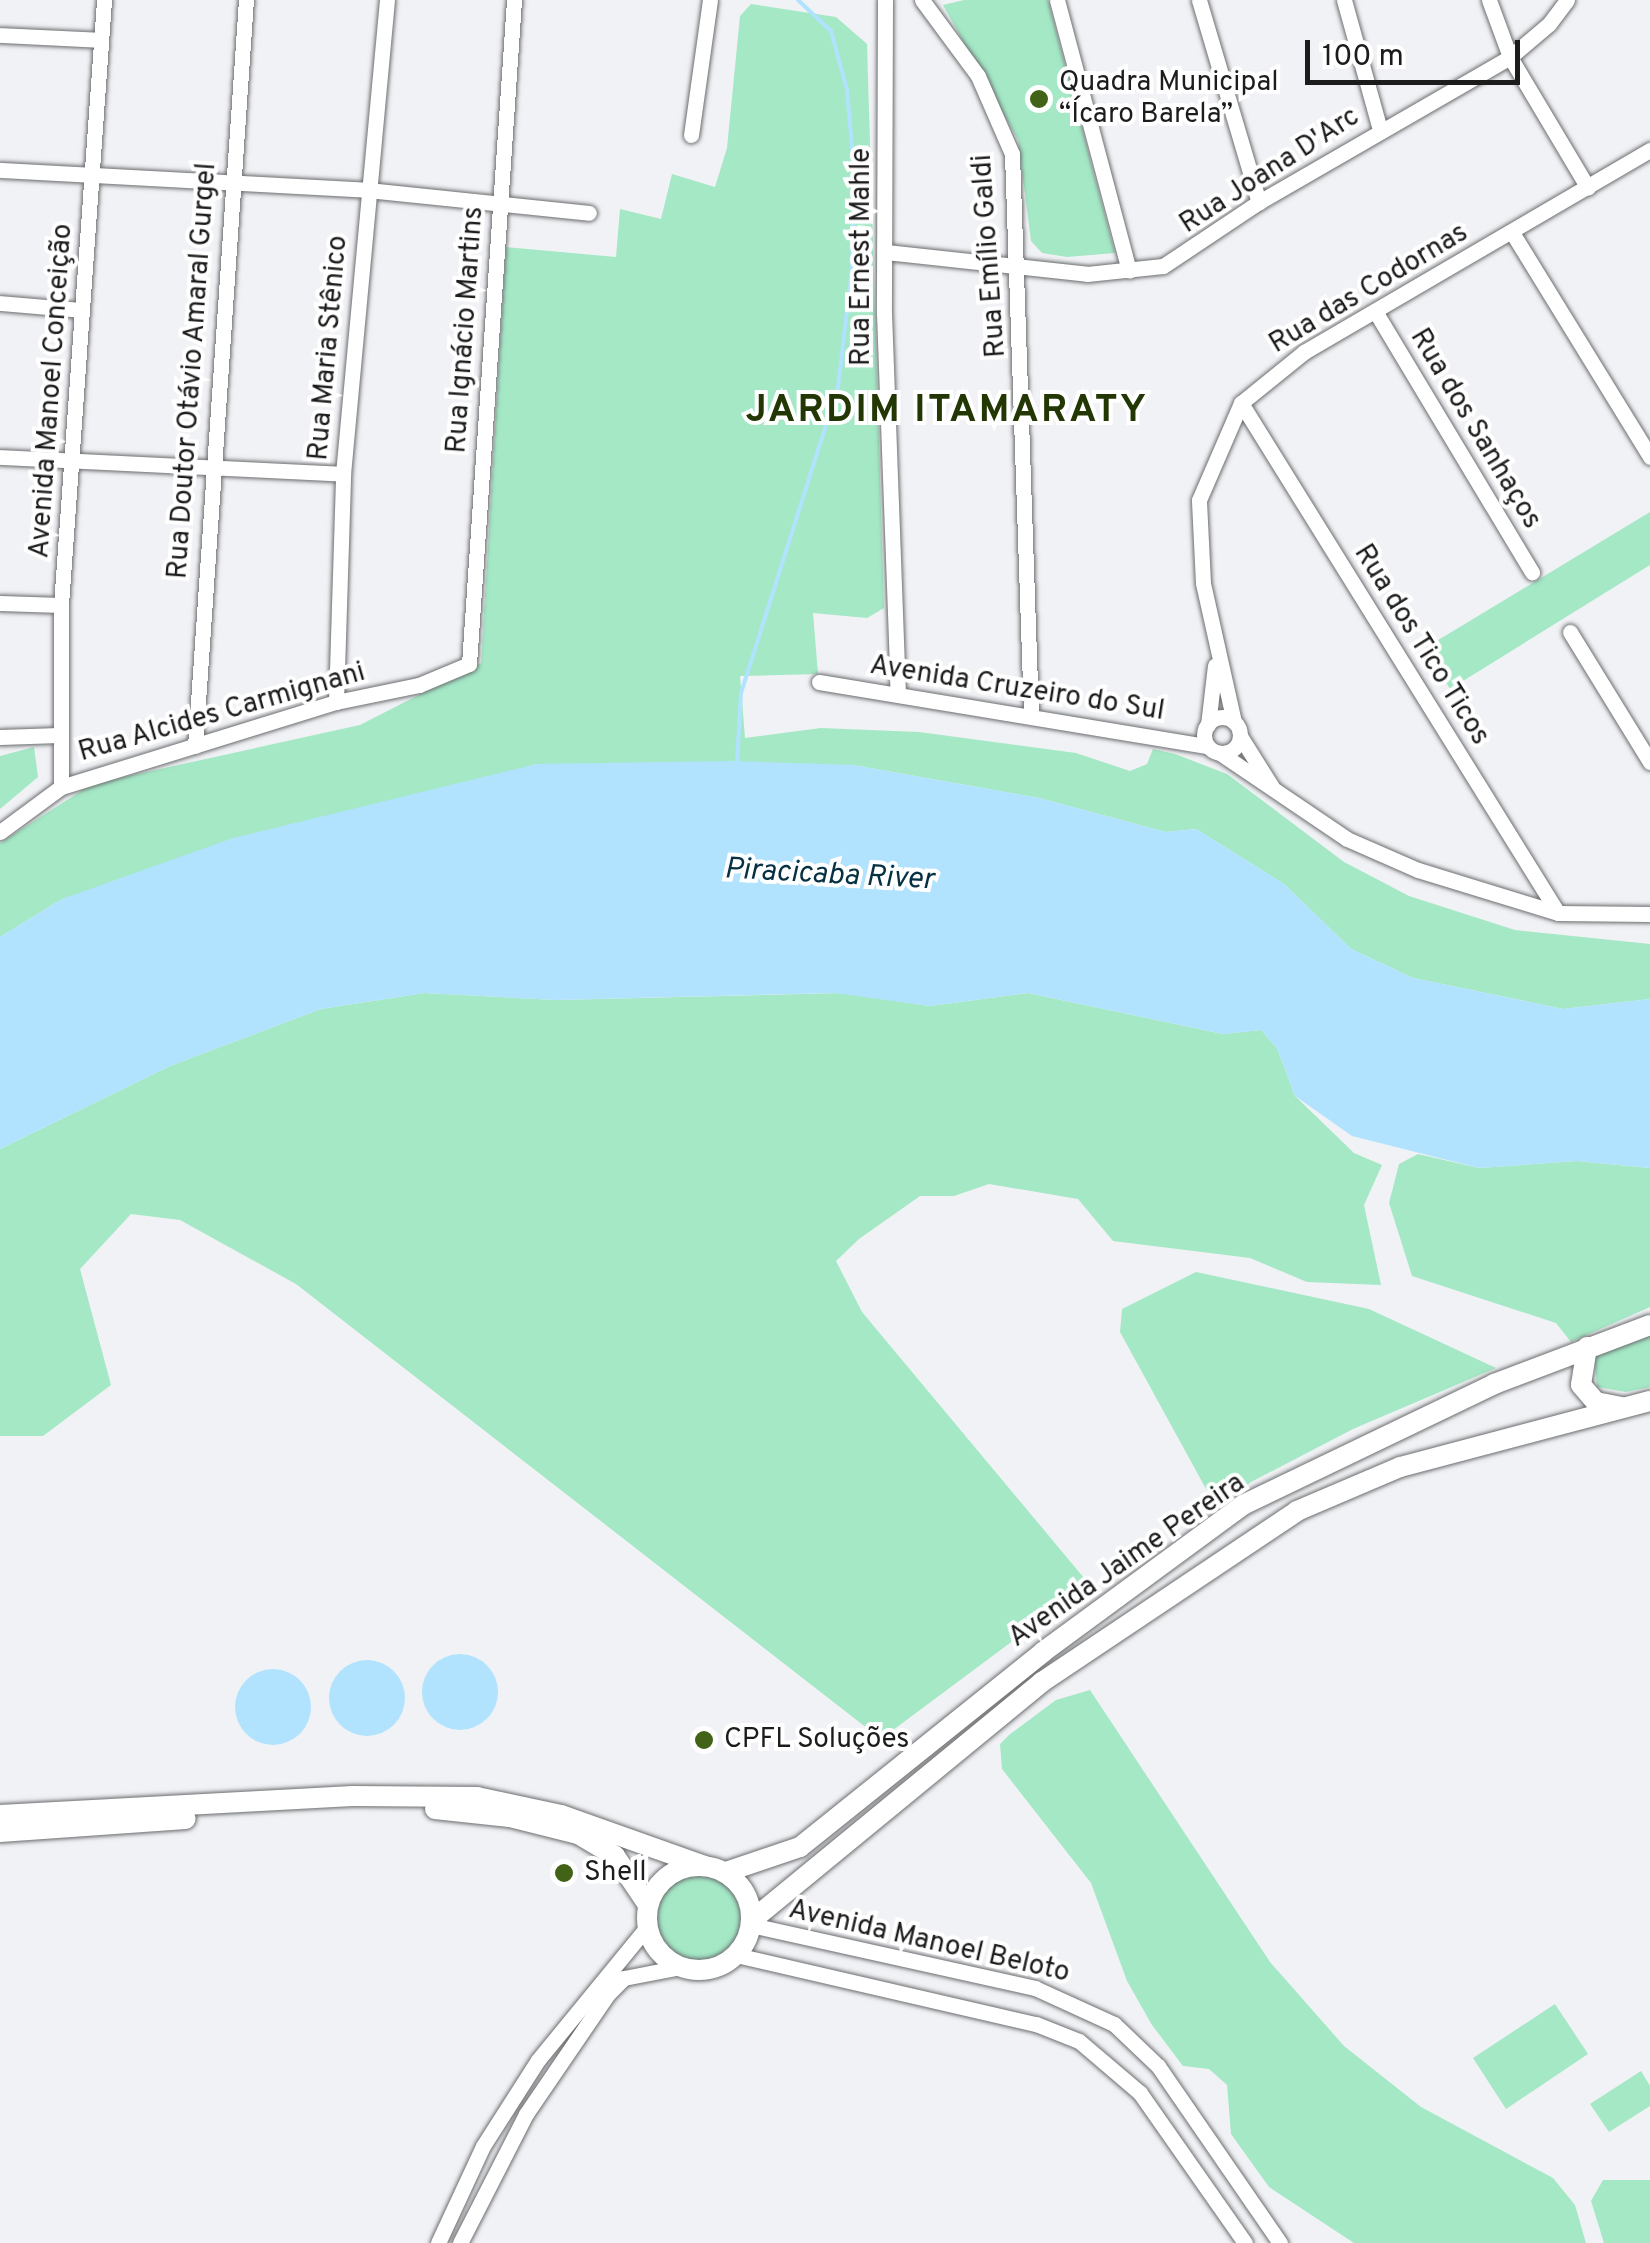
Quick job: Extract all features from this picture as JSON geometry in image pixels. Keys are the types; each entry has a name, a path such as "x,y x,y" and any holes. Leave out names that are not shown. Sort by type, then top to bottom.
{"main road":[{"name":"Avenida Jaime Pereira","path":"716,1869 800,1847 1043,1652 1243,1505 1390,1430 1587,1347 1650,1326"},
{"path":"1587,1347 1582,1385 1596,1402 1626,1408"},
{"name":"Avenida Jaime Pereira","path":"751,1923 1042,1682 1298,1511 1400,1467 1650,1401"},
{"path":"0,1815 352,1796 476,1796 561,1815 716,1869 746,1893 751,1923 736,1955 720,1966 680,1967 658,1951 648,1916 615,1856 578,1834 468,1811 341,1808 0,1832"},
{"path":"648,1916 675,1870 716,1869"}],"street":[{"name":"Avenida Manoel Conceição","path":"60,786 62,605 70,462 104,0"},
{"name":"Rua Doutor Otávio Amaral Gurgel","path":"194,746 209,468 246,0"},
{"name":"Rua Maria Stênico","path":"336,702 343,474 387,0"},
{"name":"Rua Ignácio Martins","path":"469,664 514,0"},
{"path":"692,135 710,0"},
{"name":"Rua Ernest Mahle","path":"885,0 886,252 898,694"},
{"name":"Rua Emílio Galdi","path":"922,0 997,112 1012,154 1020,269 1031,714"},
{"path":"1056,0 1129,272"},
{"path":"1199,0 1259,202"},
{"path":"1344,0 1380,130"},
{"path":"1489,0 1510,57 1588,188"},
{"name":"Rua Joana D'Arc","path":"886,252 1020,269 1129,272 1163,266 1192,251 1259,202 1510,57 1550,24 1567,0"},
{"path":"0,34 101,40"},
{"name":"Rua das Codornas","path":"1237,729 1216,656 1198,500 1241,403 1304,352 1649,153"},
{"path":"0,170 231,187 368,190 589,213"},
{"path":"1513,234 1650,457"},
{"path":"0,303 82,310"},
{"name":"Rua dos Sanhaços","path":"1374,311 1532,572"},
{"name":"Rua dos Tico Ticos","path":"1241,403 1558,913"},
{"path":"0,457 343,474"},
{"path":"0,602 62,605"},
{"path":"1570,632 1650,762"},
{"name":"Rua das Codornas","path":"1214,750 1208,725 1216,656"},
{"name":"Rua Alcides Carmignani","path":"0,832 60,786 336,702 419,685 469,664"},
{"name":"Avenida Cruzeiro do Sul","path":"818,682 1031,714 1214,750 1347,839 1418,870 1558,913 1650,914"},
{"path":"1208,725 1220,718 1237,729 1234,749 1214,750"},
{"name":"Avenida Cruzeiro do Sul","path":"1237,729 1277,795"},
{"path":"0,737 60,735"},
{"path":"438,2243 493,2130 538,2060 648,1916"},
{"name":"Avenida Manoel Beloto","path":"751,1923 1035,1988 1114,2024 1158,2066 1280,2243"},
{"name":"Avenida Manoel Beloto","path":"736,1955 1036,2024 1090,2048 1140,2093 1245,2243"},
{"path":"463,2237 542,2088 608,1994 624,1978 680,1967"},
{"path":"463,2237 460,2215 493,2130"}],"green space":[{"path":"964,0 1048,0 1115,253 1067,257 1042,253 1031,241 1018,140 943,5"},
{"path":"751,4 836,17 867,44 884,608 867,618 813,613 818,674 740,676 745,738 821,728 919,732 1076,753 1130,771 1147,764 1153,749 1175,754 1227,774 1344,862 1409,896 1515,930 1650,944 1650,999 1563,1009 1413,978 1351,949 1284,884 1196,829 1166,832 1039,798 853,765 537,764 62,899 0,937 0,843 92,784 360,725 481,663 506,247 616,257 620,209 661,219 672,174 715,187 727,148 740,16"},
{"path":"1650,512 1650,565 1450,689 1425,648"},
{"path":"34,747 38,777 0,809 0,756"},
{"path":"424,993 556,1000 841,993 930,1006 1028,993 1223,1034 1261,1030 1277,1048 1295,1096 1354,1153 1382,1165 1364,1205 1381,1285 1307,1282 1250,1258 1113,1241 1078,1199 989,1184 954,1196 920,1196 859,1239 836,1261 862,1312 1089,1584 881,1739 296,1284 180,1220 131,1214 80,1269 111,1385 43,1436 0,1436 0,1149 170,1066 321,1009"},
{"path":"1418,1154 1479,1168 1577,1161 1650,1168 1650,1307 1571,1342 1556,1323 1412,1276 1389,1203 1399,1164"},
{"path":"1196,1272 1369,1309 1496,1368 1353,1429 1251,1482 1217,1509 1120,1332 1122,1309"},
{"path":"1650,1334 1650,1387 1626,1392 1597,1387 1594,1356"},
{"path":"1090,1690 1270,1962 1344,2046 1421,2107 1553,2178 1575,2205 1586,2243 1354,2243 1269,2187 1231,2134 1227,2085 1209,2069 1183,2066 1152,2025 1127,1981 1091,1883 1002,1769 1000,1744 1009,1735 1056,1700"},
{"path":"690,1875 706,1875 729,1887 738,1901 738,1935 729,1949 706,1961 690,1961 674,1954 662,1942 655,1926 655,1910 662,1894 674,1882"},
{"path":"1555,2004 1588,2054 1506,2109 1473,2058"},
{"path":"1641,2071 1650,2086 1650,2106 1609,2132 1590,2104"},
{"path":"1603,2180 1650,2180 1650,2243 1604,2243 1591,2201"}],"water":[{"name":"Piracicaba River","path":"733,761 853,765 1039,798 1166,832 1196,829 1284,884 1351,949 1413,978 1563,1009 1650,999 1650,1168 1577,1161 1479,1168 1352,1136 1295,1096 1277,1048 1261,1030 1223,1034 1028,993 930,1006 835,993 556,1000 424,993 321,1009 170,1066 0,1149 0,937 62,899 233,838 537,764"},
{"path":"460,1654 487,1665 498,1692 487,1719 460,1730 433,1719 422,1692 433,1665"},
{"path":"367,1660 394,1671 405,1698 394,1725 367,1736 340,1725 329,1698 340,1671"},
{"path":"273,1669 300,1680 311,1707 300,1734 273,1745 246,1734 235,1707 246,1680"}],"waterway":[{"path":"737,762 741,693 838,387 852,268 854,169 847,90 831,31 798,0"}],"place":[{"name":"Quadra Municipal “Ícaro Barela”","path":"1039,99"},
{"name":"CPFL Soluções","path":"704,1740"},
{"name":"Shell","path":"564,1873"}],"district":[{"name":"JARDIM ITAMARATY","path":"947,412"}]}
